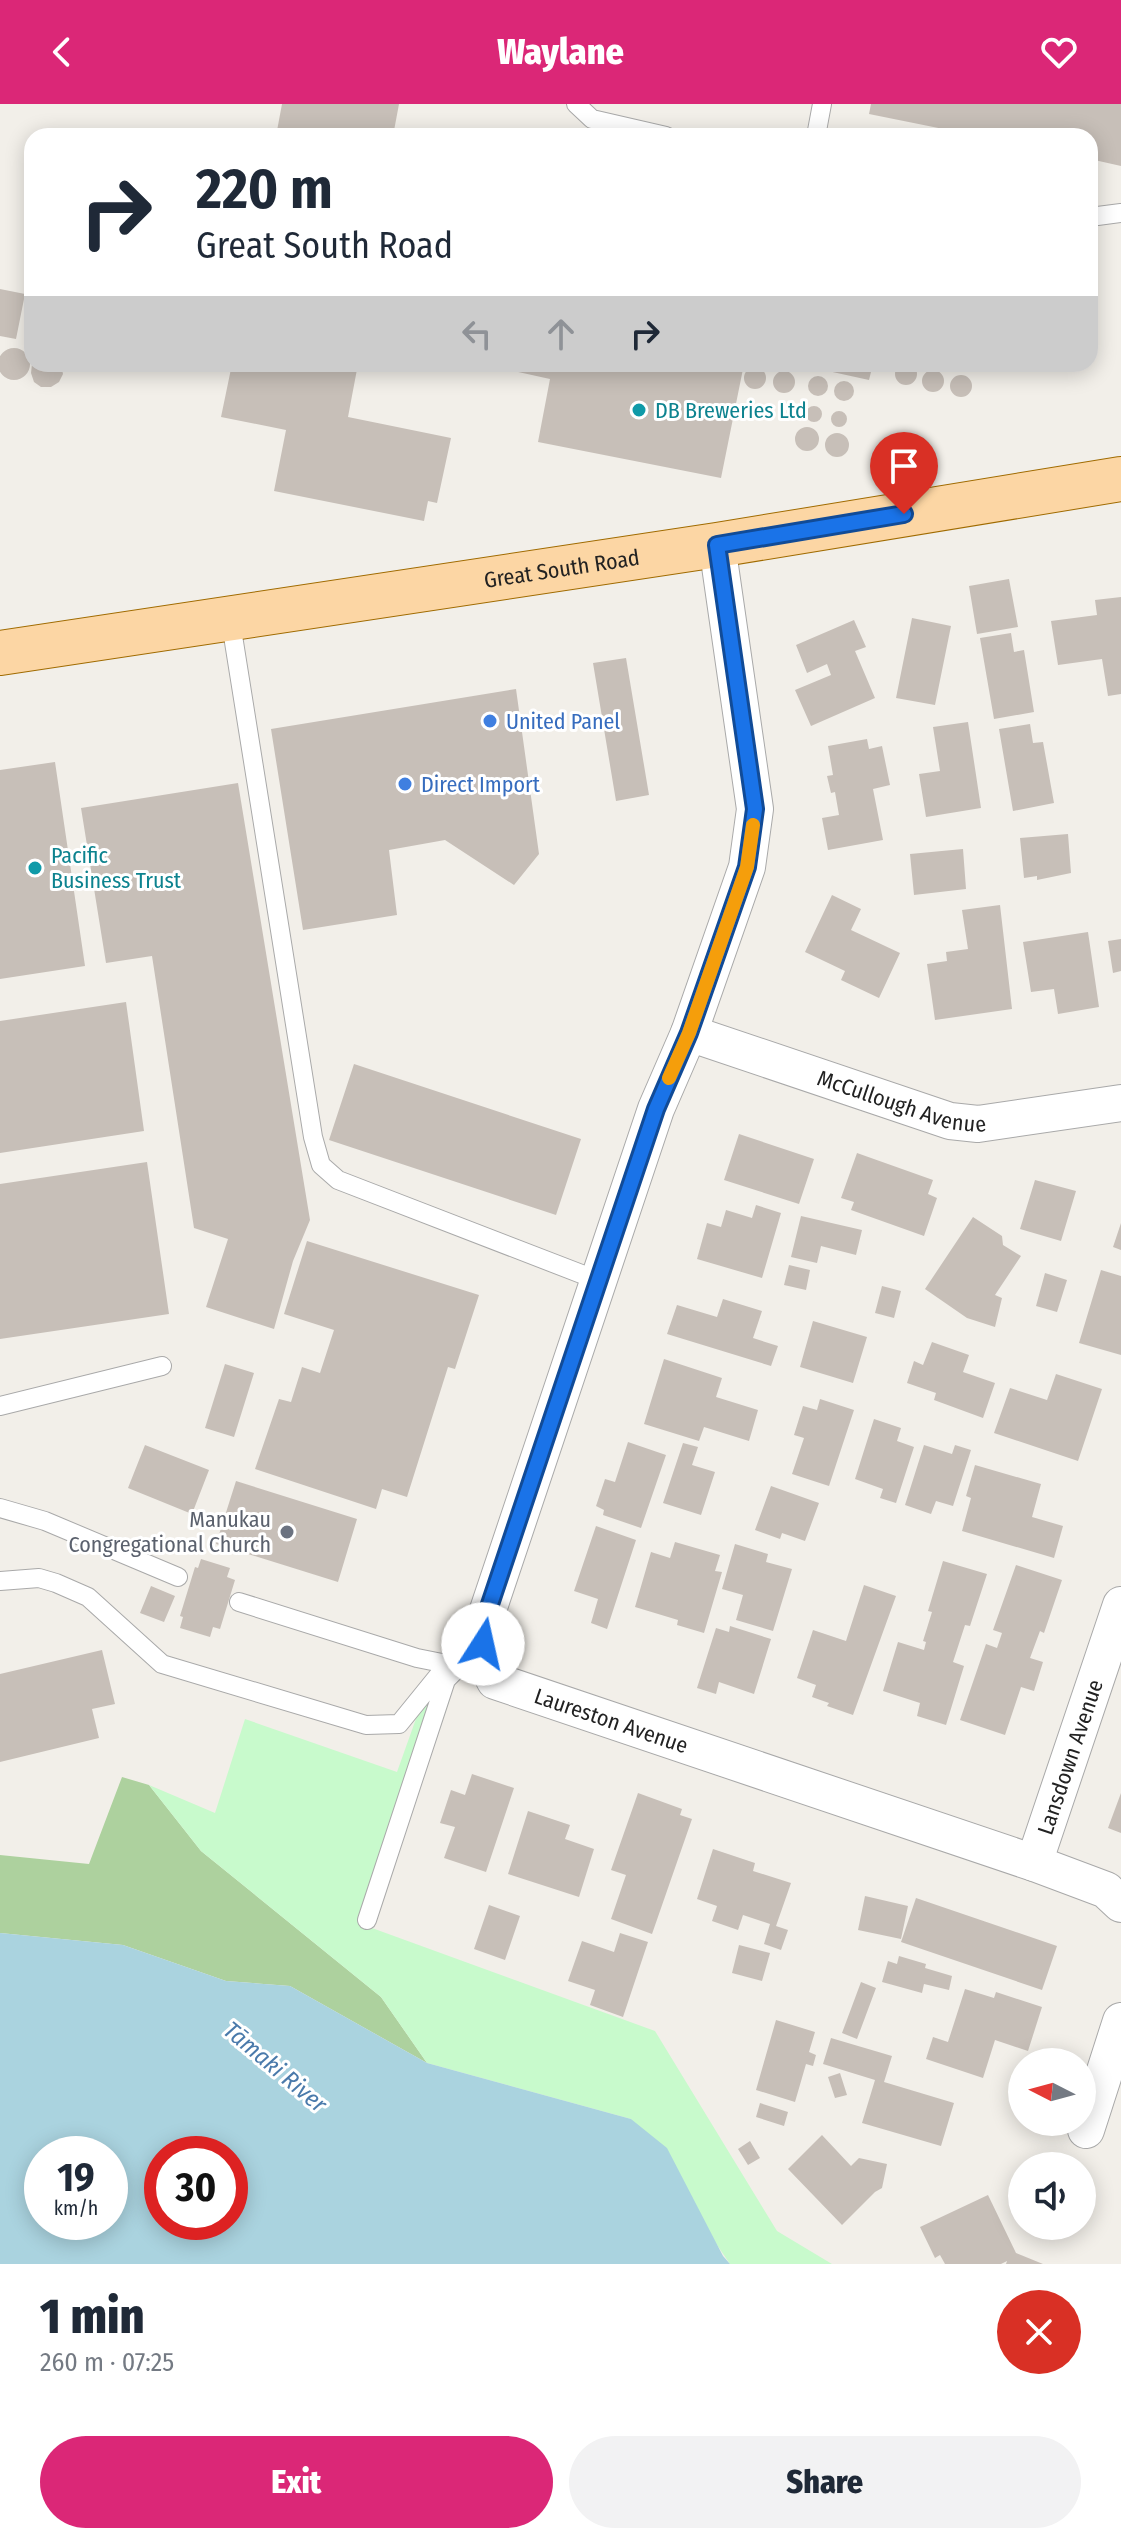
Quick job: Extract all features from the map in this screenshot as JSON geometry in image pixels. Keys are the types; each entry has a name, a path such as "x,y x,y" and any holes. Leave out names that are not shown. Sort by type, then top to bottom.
{"main road":[{"name":"Great South Road","path":"0,653 717,545 1121,479"}],"street":[{"name":"Laureston Avenue","path":"717,545 755,809 747,867 689,1033 656,1109 481,1631 485,1662 495,1681 1034,1863 1106,1890 1121,1904"},
{"name":"McCullough Avenue","path":"689,1033 950,1121 978,1124 1121,1103"},
{"name":"Lansdown Avenue","path":"1034,1863 1121,1605"},
{"path":"1096,2099 1121,2021"}],"lane":[{"path":"576,104 592,119 631,128"},
{"path":"818,128 822,104"},
{"path":"1098,216 1121,213"},
{"path":"230,617 313,1137 321,1165 338,1180 597,1280"},
{"path":"0,1406 162,1366"},
{"path":"0,1508 45,1521 178,1577"},
{"path":"0,1581 39,1578 56,1583 88,1597 162,1664 366,1725 399,1724 455,1655 483,1644"},
{"path":"239,1602 417,1658 447,1664"},
{"path":"367,1920 446,1680 483,1644"}],"green space":[{"path":"428,1685 450,1699 372,1928 655,2031 777,2231 832,2264 730,2264 631,2119 427,2063 381,1997 201,1851 149,1785 215,1813 245,1719 397,1772"},
{"path":"122,1777 149,1785 201,1851 381,1997 427,2063 290,1986 226,1981 123,1945 0,1933 0,1855 89,1864"}],"water":[{"name":"Tāmaki River","path":"0,1933 123,1945 226,1981 290,1986 427,2063 631,2119 667,2148 730,2264 0,2264"}],"building":[{"path":"282,104 399,104 394,128 278,128"},
{"path":"871,104 1121,104 1121,166 1098,161 1098,128 938,128 869,114"},
{"path":"0,289 24,294 16,339 0,336"},
{"path":"8,349 24,352 24,372 27,372 20,379 8,379 -1,370 -1,358"},
{"path":"230,372 356,372 348,417 451,438 437,503 428,501 424,521 274,491 286,430 221,417"},
{"name":"DB Breweries Ltd","path":"518,372 742,372 721,478 538,442 550,379"},
{"path":"746,372 765,374 763,386 755,389 747,386 744,378"},
{"path":"788,372 794,378 792,390 784,393 776,390 773,382 776,374"},
{"path":"832,372 871,372 869,380"},
{"path":"896,372 916,372 914,382 906,385 898,382 895,374"},
{"path":"939,372 943,377 941,389 933,392 925,389 922,381 925,373"},
{"path":"31,373 63,374 59,382 51,387 41,387 34,382"},
{"path":"961,375 969,378 972,386 969,394 961,397 953,394 950,386 953,378"},
{"path":"818,376 825,379 828,386 825,393 818,396 811,393 808,386 811,379"},
{"path":"844,381 851,384 854,391 851,398 844,401 837,398 834,391 837,384"},
{"path":"811,406 817,406 822,414 820,420 811,422 806,417 806,411"},
{"path":"836,411 842,411 847,419 845,425 836,427 831,422 831,416"},
{"path":"807,427 816,430 819,439 816,448 807,451 798,448 795,439 798,430"},
{"path":"837,433 846,436 849,445 846,454 837,457 828,454 825,445 828,436"},
{"path":"1009,579 1018,627 977,634 969,586"},
{"path":"1121,597 1121,694 1108,696 1102,659 1058,665 1051,621 1097,615 1095,600"},
{"path":"912,618 951,626 935,705 896,698"},
{"path":"854,620 866,647 855,651 875,698 811,726 795,690 831,675 827,664 807,673 796,645"},
{"path":"1011,633 1014,652 1024,650 1034,712 994,719 980,638"},
{"path":"626,658 649,795 616,801 593,663"},
{"name":"Direct Import","path":"516,689 539,854 514,885 445,840 389,850 397,915 303,930 271,729"},
{"path":"968,722 981,808 926,817 919,774 940,771 933,727"},
{"path":"1030,724 1033,743 1043,742 1054,803 1013,811 999,729"},
{"path":"867,739 869,749 882,746 890,785 873,789 883,840 828,850 822,818 839,815 835,792 831,793 827,776 833,775 828,746"},
{"name":"Pacific Business Trust","path":"55,762 85,966 0,979 0,770"},
{"path":"238,783 310,1220 293,1261 274,1329 206,1307 228,1239 194,1228 152,956 106,963 81,808"},
{"path":"1068,834 1071,873 1037,880 1037,876 1024,878 1020,838"},
{"path":"963,849 966,889 914,895 910,854"},
{"path":"832,895 861,909 851,930 900,953 879,998 841,980 845,971 805,952"},
{"path":"1000,905 1012,1009 935,1020 927,964 947,961 946,952 968,949 962,910"},
{"path":"1088,932 1099,1007 1058,1014 1054,989 1031,992 1023,942"},
{"path":"1121,939 1121,971 1113,973 1108,941"},
{"path":"126,1002 144,1131 0,1153 0,1021"},
{"path":"354,1064 581,1139 556,1215 329,1140"},
{"path":"739,1134 814,1159 799,1204 724,1180"},
{"path":"857,1153 933,1180 928,1194 937,1198 924,1236 851,1210 854,1202 841,1198"},
{"path":"147,1162 169,1314 0,1339 0,1184"},
{"path":"1035,1180 1076,1191 1061,1241 1020,1229"},
{"path":"756,1205 781,1213 762,1278 697,1259 707,1223 721,1227 726,1210 752,1218"},
{"path":"801,1216 862,1230 856,1255 821,1246 817,1263 791,1257"},
{"path":"973,1217 1002,1236 1003,1245 1021,1256 995,1295 1002,1298 995,1327 967,1318 925,1289"},
{"path":"1121,1223 1121,1250 1113,1247"},
{"path":"307,1241 479,1295 455,1369 448,1367 407,1497 382,1489 376,1509 255,1469 279,1399 291,1402 302,1367 320,1373 334,1330 284,1314"},
{"path":"789,1265 810,1270 806,1290 784,1285"},
{"path":"1101,1270 1121,1276 1121,1355 1079,1343"},
{"path":"1045,1273 1067,1280 1057,1312 1036,1306"},
{"path":"882,1286 901,1291 894,1318 875,1313"},
{"path":"723,1299 762,1311 753,1338 778,1346 771,1366 667,1334 677,1305 717,1317"},
{"path":"813,1321 867,1337 853,1383 800,1367"},
{"path":"932,1342 969,1355 963,1372 995,1383 983,1418 934,1400 936,1393 907,1383 914,1361 923,1365"},
{"path":"664,1359 722,1378 716,1397 758,1410 749,1441 704,1427 699,1441 644,1424"},
{"path":"225,1364 254,1373 234,1437 205,1428"},
{"path":"1056,1374 1102,1389 1078,1461 994,1433 1010,1388 1047,1400"},
{"path":"820,1399 854,1410 829,1486 792,1474 804,1438 794,1435 803,1406 817,1410"},
{"path":"874,1419 901,1428 897,1441 914,1447 896,1503 880,1498 883,1489 855,1479"},
{"path":"628,1442 666,1455 641,1528 603,1515 604,1510 596,1506 605,1479 615,1482"},
{"path":"683,1443 698,1447 692,1465 715,1472 701,1515 663,1503"},
{"path":"145,1445 209,1470 192,1514 128,1488"},
{"path":"924,1445 952,1454 955,1445 971,1450 953,1506 936,1501 931,1514 905,1505"},
{"path":"975,1465 1041,1484 1032,1517 1063,1526 1054,1558 962,1531 971,1498 966,1496"},
{"name":"Manukau Congregational Church","path":"236,1481 357,1519 338,1582 216,1544"},
{"path":"771,1486 819,1503 805,1541 782,1533 780,1539 755,1530"},
{"path":"596,1526 636,1540 607,1629 591,1623 598,1599 574,1591"},
{"path":"675,1542 720,1555 715,1571 722,1572 704,1633 677,1625 678,1620 635,1607 651,1552 670,1558"},
{"path":"735,1544 768,1554 766,1562 792,1569 773,1631 736,1620 743,1595 722,1589"},
{"path":"201,1559 230,1568 227,1577 235,1580 220,1629 213,1627 210,1637 180,1628 183,1617 180,1616 195,1567 198,1568"},
{"path":"943,1561 987,1574 970,1626 965,1625 953,1662 964,1666 946,1725 917,1716 920,1703 883,1691 898,1642 924,1650 926,1642 923,1641 932,1612 928,1611"},
{"path":"1016,1565 1062,1580 1044,1633 1040,1631 1030,1658 1043,1662 1034,1691 1021,1687 1005,1735 960,1720 986,1644 997,1648 1002,1633 993,1630"},
{"path":"864,1585 896,1596 853,1715 812,1697 816,1685 797,1678 813,1630 846,1641"},
{"path":"151,1586 175,1596 164,1622 140,1613"},
{"path":"730,1626 771,1639 754,1694 719,1682 716,1694 697,1688 716,1628 729,1632"},
{"path":"102,1650 115,1704 92,1709 99,1738 0,1762 0,1674"},
{"path":"472,1774 514,1788 486,1872 444,1858 455,1827 440,1823 451,1790 465,1795"},
{"path":"638,1793 682,1809 680,1815 692,1819 652,1934 611,1919 626,1875 611,1870"},
{"path":"1121,1793 1121,1833 1108,1828"},
{"path":"528,1811 570,1825 565,1839 594,1849 579,1897 508,1874"},
{"path":"713,1849 755,1863 753,1871 791,1883 776,1926 788,1930 781,1950 764,1944 770,1924 743,1915 738,1930 712,1921 717,1906 697,1899"},
{"path":"865,1896 908,1906 901,1939 858,1930"},
{"path":"916,1898 1057,1946 1042,1990 901,1942"},
{"path":"489,1905 520,1916 505,1960 474,1949"},
{"path":"620,1933 648,1942 623,2017 590,2005 595,1990 568,1981 582,1941 614,1952"},
{"path":"739,1945 770,1953 762,1981 732,1973"},
{"path":"899,1956 952,1976 949,1990 924,1984 922,1993 882,1982 888,1961 897,1964"},
{"path":"861,1982 876,1988 857,2039 842,2033"},
{"path":"965,1989 994,1998 996,1992 1042,2007 1029,2048 995,2040 983,2078 926,2059 933,2037 948,2042"},
{"path":"776,2020 815,2032 809,2052 816,2055 813,2066 806,2064 795,2102 756,2090"},
{"path":"831,2038 892,2056 884,2082 954,2103 941,2146 862,2123 875,2080 823,2064"},
{"path":"840,2073 847,2095 835,2098 828,2077"},
{"path":"760,2103 788,2112 784,2126 756,2117"},
{"path":"822,2135 851,2166 859,2158 887,2164 882,2188 842,2225 788,2169"},
{"path":"750,2141 760,2158 748,2165 738,2149"},
{"path":"988,2195 1016,2253 1043,2264 1006,2264 1007,2261 1001,2264 945,2264 940,2255 935,2258 920,2227"}],"slow traffic":[{"path":"669,1078 689,1033 747,867 753,825"}],"place":[{"name":"DB Breweries Ltd","path":"639,410"},
{"name":"United Panel","path":"490,721"},
{"name":"Direct Import","path":"405,784"},
{"name":"Pacific Business Trust","path":"35,868"},
{"name":"Manukau Congregational Church","path":"287,1532"}],"route":[{"path":"483,1644 481,1631 607,1252 656,1109 689,1033 747,867 755,809 717,545 904,514"}]}
